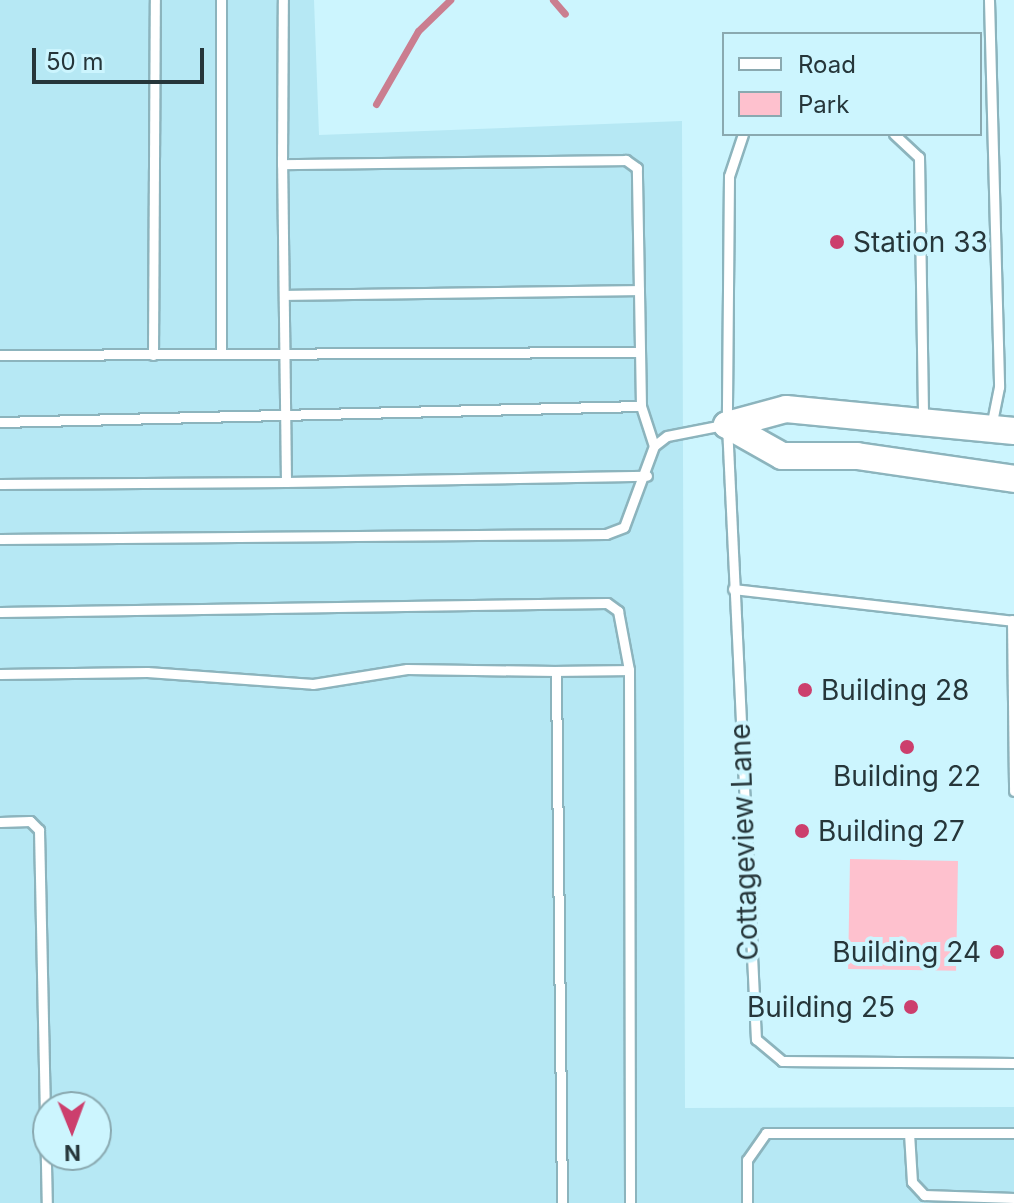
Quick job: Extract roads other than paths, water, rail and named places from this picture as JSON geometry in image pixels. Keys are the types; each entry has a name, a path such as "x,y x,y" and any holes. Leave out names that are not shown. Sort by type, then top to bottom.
{"street":[{"path":"727,425 786,409 923,418 1003,429"},
{"path":"727,425 782,456 857,456 1014,479"}],"lane":[{"path":"153,355 155,0"},
{"path":"221,0 221,354"},
{"path":"283,0 286,482"},
{"path":"989,0 999,387 1003,429"},
{"name":"Cottageview Lane","path":"742,136 729,176 727,425 751,1022 762,1051 782,1061 1014,1063"},
{"path":"896,136 919,157 923,418"},
{"path":"0,539 606,534 624,527 647,476 654,446 641,406 640,184 626,160 282,164"},
{"path":"284,295 639,290"},
{"path":"0,355 639,352"},
{"path":"0,422 285,419 641,406"},
{"path":"654,446 667,436 727,425"},
{"path":"0,484 647,476"},
{"path":"733,589 1013,621 1014,791"},
{"path":"0,612 607,603 625,621 629,670 630,1203"},
{"path":"0,674 147,672 313,684 407,669 629,670"},
{"path":"556,671 562,1203"},
{"path":"0,822 30,821 39,830 47,1203"},
{"path":"747,1203 747,1160 766,1133 1014,1133"},
{"path":"909,1133 912,1182 924,1195 1014,1198"}],"waterway":[{"path":"376,104 418,31 450,0"},
{"path":"553,0 565,14"}],"place":[{"name":"Station 33","path":"837,242"},
{"name":"Building 28","path":"805,690"},
{"name":"Building 22","path":"907,747"},
{"name":"Building 27","path":"802,831"},
{"name":"Building 24","path":"997,952"},
{"name":"Building 25","path":"911,1007"}]}
